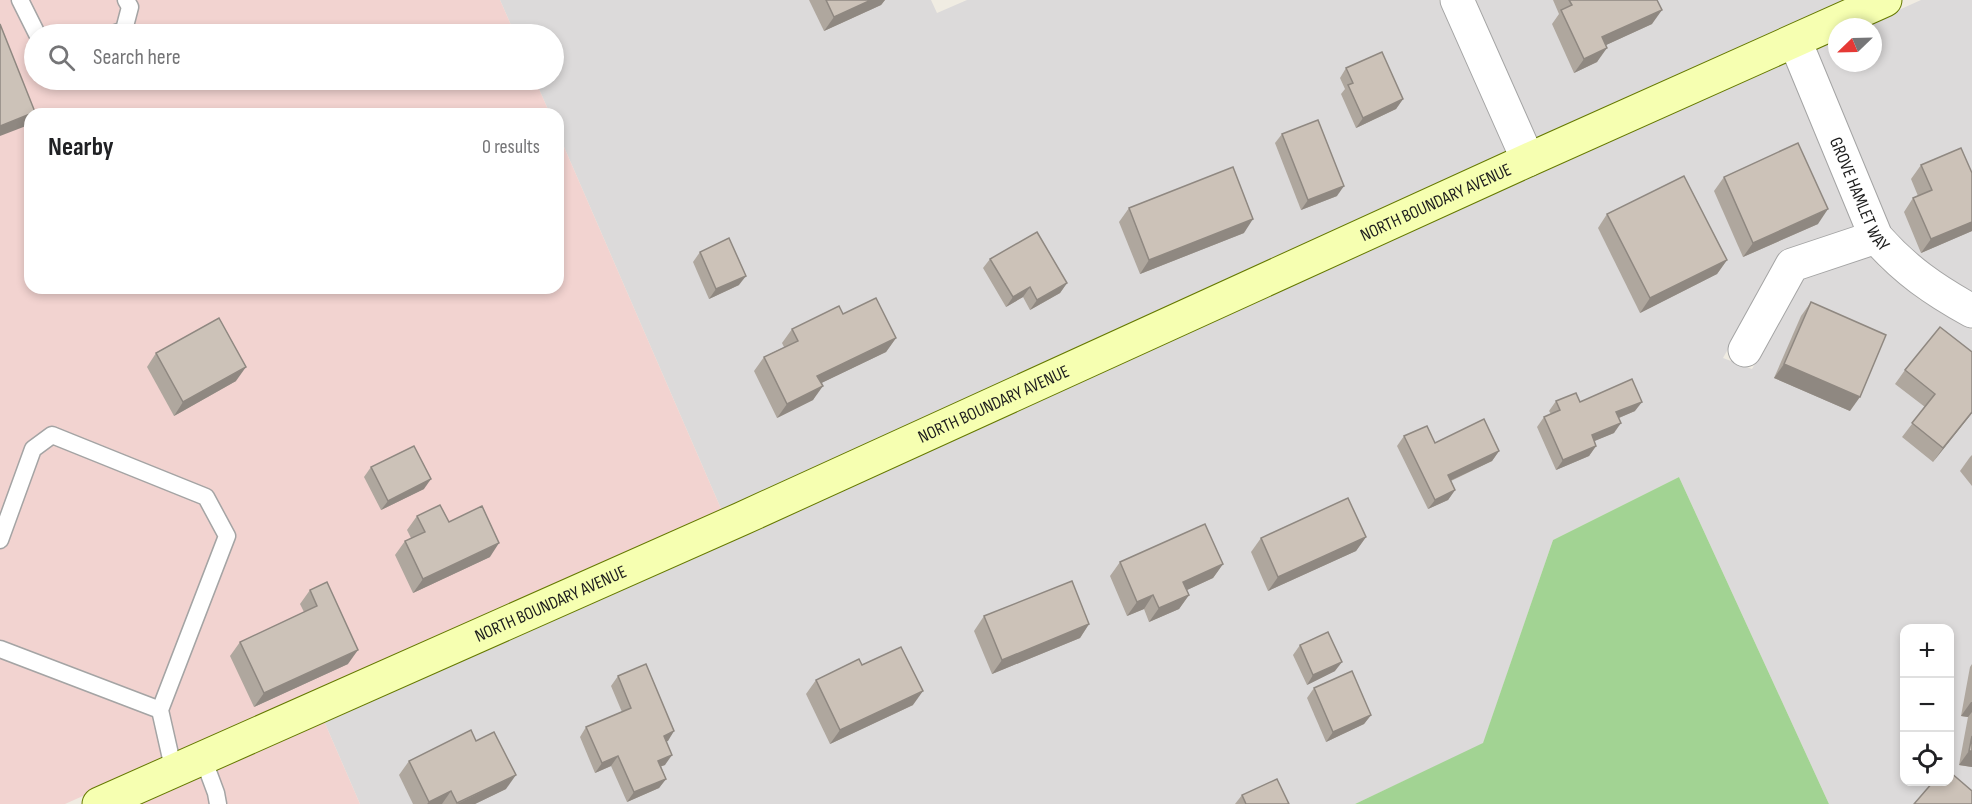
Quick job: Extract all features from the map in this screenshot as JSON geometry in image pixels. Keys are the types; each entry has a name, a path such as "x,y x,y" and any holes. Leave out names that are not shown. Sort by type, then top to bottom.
{"street":[{"path":"1457,0 1528,160"},
{"name":"NORTH BOUNDARY AVENUE","path":"115,801 203,758 741,519 1885,0"},
{"name":"GROVE HAMLET WAY","path":"1795,41 1876,237 1892,256 1932,288 1972,311"},
{"path":"1745,350 1792,265 1876,237"}],"lane":[{"path":"20,0 32,24"},
{"path":"126,0 130,7 126,24"},
{"path":"0,540 33,449 52,435 206,497 227,536 160,710 174,772"},
{"path":"0,649 160,710"},
{"path":"203,758 218,804"}],"shaded area":[{"path":"0,0 500,0 511,24 24,24 24,90 539,90 547,108 24,108 24,294 564,294 564,147 722,511 65,804 0,804"},
{"path":"500,0 931,0 937,13 967,0 1439,0 1507,154 722,511 564,147 564,108 547,108 539,90 564,90 564,24 511,24"},
{"path":"1476,0 1846,0 1537,140"},
{"path":"1921,0 1972,0 1972,293 1943,276 1905,245 1891,229 1816,48 1828,42 1828,72 1882,72 1881,18"},
{"path":"1785,61 1855,228 1778,259 1723,358 1752,369 1804,277 1869,255 1881,268 1920,300 1972,330 1972,804 1829,804 1679,477 1553,540 1483,744 1355,804 360,804 324,721"},
{"path":"324,721 360,804 138,804"}],"green space":[{"path":"1679,477 1829,804 1355,804 1483,743 1553,540"}],"building":[{"path":"826,0 871,0 834,17"},
{"path":"1569,0 1657,0 1662,10 1602,37 1607,48 1584,59 1561,10 1572,5"},
{"path":"0,24 24,84 24,90 26,90 33,108 24,108 24,116 0,126"},
{"path":"1382,52 1403,99 1363,118 1348,85 1353,83 1346,68"},
{"path":"1318,120 1344,186 1308,200 1282,134"},
{"path":"1798,143 1828,209 1753,243 1724,177"},
{"path":"1961,148 1972,173 1972,222 1931,239 1913,198 1932,190 1921,165"},
{"path":"1233,167 1253,219 1149,260 1129,208"},
{"path":"1684,176 1727,260 1650,298 1607,214"},
{"path":"1037,232 1067,283 1037,300 1030,287 1013,297 990,259"},
{"path":"729,238 746,276 716,289 700,252"},
{"path":"876,298 896,338 817,376 823,386 787,404 764,357 798,341 792,329 839,306 843,314"},
{"path":"1811,302 1886,335 1860,397 1784,364"},
{"path":"219,318 246,367 183,402 156,353"},
{"path":"1940,327 1972,352 1972,412 1943,448 1912,423 1935,394 1905,370"},
{"path":"1632,379 1642,402 1616,412 1621,423 1592,435 1596,446 1563,460 1544,417 1560,410 1556,401 1576,393 1580,402"},
{"path":"1484,419 1499,451 1448,475 1455,490 1435,500 1404,436 1427,426 1435,443"},
{"path":"414,446 431,479 388,501 371,467"},
{"path":"1348,498 1366,537 1278,577 1261,538"},
{"path":"440,505 449,522 482,506 499,543 423,579 405,541 425,532 417,516"},
{"path":"1205,524 1223,564 1183,582 1189,595 1159,608 1153,595 1137,602 1120,562"},
{"path":"1072,581 1089,624 1002,660 984,616"},
{"path":"327,582 358,650 264,693 240,642 317,606 310,590"},
{"path":"1328,632 1342,662 1313,675 1300,645"},
{"path":"901,647 923,691 840,730 816,680 859,659 862,665"},
{"path":"646,664 674,731 664,736 672,755 658,761 666,779 634,792 618,756 602,763 586,727 631,708 618,676"},
{"path":"1352,671 1371,715 1333,732 1314,688"},
{"path":"471,730 476,741 494,732 516,775 457,803 451,791 429,802 409,761"},
{"path":"1954,775 1972,791 1972,804 1914,804 1930,786 1954,786"},
{"path":"1277,779 1289,804 1246,804 1242,795"}]}
